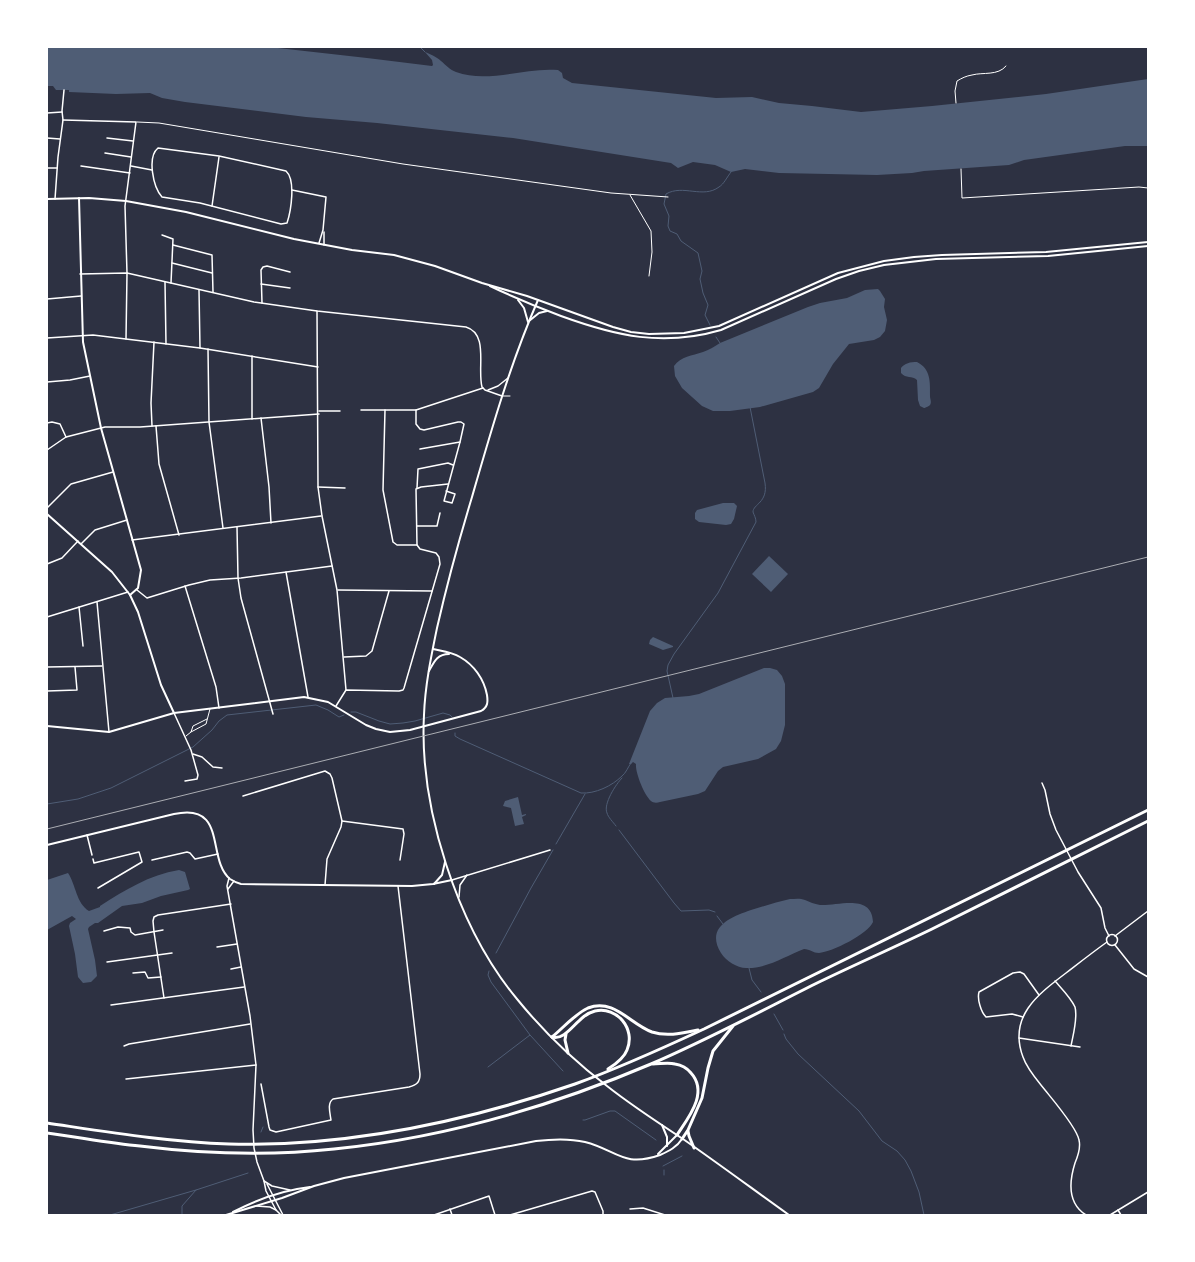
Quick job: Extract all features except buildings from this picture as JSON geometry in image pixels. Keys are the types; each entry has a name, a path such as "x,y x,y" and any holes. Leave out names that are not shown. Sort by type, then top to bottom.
{"highway":[{"path":"47,1123 118,1134 186,1142 237,1144 321,1140 391,1132 457,1118 520,1102 601,1074 704,1029 1148,810"},
{"path":"47,1133 142,1147 215,1152 296,1152 341,1148 430,1134 494,1119 551,1102 651,1064 932,929 1148,821"},
{"path":"552,1037 584,1010 598,1006 612,1008 639,1026 657,1034 673,1035 704,1029"},
{"path":"552,1037 560,1038 583,1017 590,1013 603,1010 613,1013 624,1022 629,1036 627,1049 617,1063 601,1074"},
{"path":"682,1139 688,1130 702,1098 711,1057 717,1045 734,1025"},
{"path":"566,1034 565,1040 568,1053"},
{"path":"651,1064 672,1063 680,1065 689,1071 696,1080 698,1092 696,1102 691,1114 677,1135"},
{"path":"688,1130 694,1148"}],"main road":[{"path":"79,198 82,335 101,428 141,573 140,584 137,590 129,594"},
{"path":"47,199 79,198 126,201 186,212 287,238 408,258 538,300 622,330 649,334 684,333 731,322 838,274 884,261 935,256 1046,252 1148,242"},
{"path":"482,282 517,299 597,328 626,336 659,339 692,337 727,328 832,281 859,271 878,267 930,260 1048,256 1148,246"},
{"path":"517,299 524,308 528,322"},
{"path":"538,300 528,322 502,396 449,573 429,671 424,714 424,746 431,806 446,861 459,897 482,947 518,1000 552,1037 568,1053 616,1093 790,1215"},
{"path":"528,322 539,313 548,311"},
{"path":"47,514 117,578 129,594 138,612 161,685 174,714"},
{"path":"47,726 109,732 174,714 308,697 322,700 336,706 366,725 390,732 410,730 484,710 487,705 487,699 485,686 482,679 470,665 459,656 433,649"},
{"path":"429,671 437,658 445,654 452,653"},
{"path":"47,845 179,813 192,813 207,821 210,825 214,834 222,866 229,878 246,884 398,886 433,884 452,880"},
{"path":"433,884 442,875 446,861"},
{"path":"661,1124 667,1137 667,1147"},
{"path":"657,1156 677,1135"},
{"path":"226,1215 268,1197 291,1190 355,1176 546,1140 566,1139 585,1142 630,1160 643,1160 657,1156 673,1148 682,1139"},
{"path":"226,1215 276,1200 314,1186"}],"street":[{"path":"55,199 63,120 62,112 64,90"},
{"path":"47,114 62,112"},
{"path":"63,120 136,122 126,201 126,339"},
{"path":"47,138 60,139"},
{"path":"107,138 134,141"},
{"path":"158,148 219,156 286,171 290,177 292,190 288,221 284,225 212,206 162,197 158,191 152,170 155,151 158,148"},
{"path":"105,153 132,157"},
{"path":"212,206 219,156"},
{"path":"81,166 130,173"},
{"path":"131,166 152,170"},
{"path":"47,168 57,168"},
{"path":"292,190 324,195 327,198 323,230 319,244"},
{"path":"323,230 324,245"},
{"path":"162,235 173,238 171,283"},
{"path":"173,245 212,255 213,293"},
{"path":"172,263 212,273"},
{"path":"262,303 261,270 264,266 290,272"},
{"path":"80,274 127,273 262,303 471,329 477,334 480,340 481,384 484,389 502,396"},
{"path":"165,282 166,344"},
{"path":"261,284 290,288"},
{"path":"199,290 200,348"},
{"path":"47,299 81,296"},
{"path":"317,311 319,414 318,487 322,516 337,590 346,690 336,706"},
{"path":"47,338 82,335 126,339 208,349 318,367"},
{"path":"152,426 151,403 154,342"},
{"path":"208,349 209,422 223,529"},
{"path":"252,419 253,356"},
{"path":"47,382 90,376"},
{"path":"361,410 416,410 484,389 493,389 509,376"},
{"path":"318,411 340,410"},
{"path":"346,690 403,690 439,568 436,553 422,549 417,545 397,545 393,542 383,490 385,410"},
{"path":"416,410 416,424 420,429 424,430 458,422 463,423 464,428 453,465 446,491 444,501 452,503 455,494 446,491"},
{"path":"48,448 66,437 101,428 156,426 319,414"},
{"path":"261,418 269,487 271,523"},
{"path":"47,423 52,422 60,424 66,437"},
{"path":"156,426 159,464 179,535"},
{"path":"420,449 460,442"},
{"path":"417,545 416,492 418,469 448,463 453,465"},
{"path":"47,508 71,484 114,472"},
{"path":"417,488 448,484"},
{"path":"318,487 345,488"},
{"path":"417,526 438,526 440,513"},
{"path":"132,540 322,516"},
{"path":"81,544 97,529 127,520"},
{"path":"237,527 238,578 241,598 273,714"},
{"path":"47,564 62,558 78,541"},
{"path":"137,590 147,598 210,580 238,578 332,566"},
{"path":"286,572 308,697"},
{"path":"185,586 216,687 219,708"},
{"path":"337,590 432,591"},
{"path":"343,657 366,656 372,651 389,591"},
{"path":"47,616 129,594"},
{"path":"97,602 109,732"},
{"path":"79,607 83,646"},
{"path":"47,668 102,666"},
{"path":"47,691 77,690 75,667"},
{"path":"174,714 193,754 198,777 197,779 185,781"},
{"path":"193,754 202,757 213,767 222,768"},
{"path":"243,796 325,771 329,773 332,778 342,822 327,859 325,885"},
{"path":"1042,783 1056,830 1078,872 1101,908 1105,928 1109,936 1107,942 1039,994 1029,1005 1019,1028 1021,1052 1025,1063 1072,1126 1079,1138 1080,1147 1072,1174 1071,1191 1075,1205 1086,1215"},
{"path":"342,822 403,829 404,834 400,860"},
{"path":"86,835 92,855"},
{"path":"452,880 550,850"},
{"path":"92,858 94,862 139,852 142,862 98,888"},
{"path":"152,860 187,852 190,852 195,859 218,854"},
{"path":"459,897 460,885 467,876"},
{"path":"229,878 228,890 256,1065 254,1135 257,1162 268,1197 276,1210 282,1215"},
{"path":"228,890 235,881"},
{"path":"261,1084 269,1127 272,1131 276,1132 331,1120 330,1101 333,1099 417,1085 420,1074 398,886"},
{"path":"164,998 153,918 155,916 231,904"},
{"path":"1109,936 1115,936 1148,911"},
{"path":"104,931 118,927 130,928 131,932 135,934 163,930"},
{"path":"1115,936 1117,941 1115,945"},
{"path":"1107,942 1111,945 1115,945 1134,969 1148,978"},
{"path":"217,947 237,944"},
{"path":"107,962 172,953"},
{"path":"231,969 241,967"},
{"path":"133,973 145,972 148,978 161,977"},
{"path":"1023,1017 1012,1014 986,1017 981,1008 978,992 1013,973 1020,972 1024,974 1039,994"},
{"path":"1055,981 1075,1008 1075,1020 1071,1046"},
{"path":"111,1005 244,987"},
{"path":"124,1046 250,1024"},
{"path":"1019,1038 1080,1047"},
{"path":"126,1080 256,1065"},
{"path":"264,1181 276,1200 282,1215"},
{"path":"267,1184 278,1188 291,1190"},
{"path":"510,1215 594,1191 603,1209 603,1215"},
{"path":"1110,1215 1148,1192"},
{"path":"434,1215 489,1196 495,1215"},
{"path":"254,1206 276,1210"},
{"path":"630,1209 643,1208 666,1215"},
{"path":"450,1209 452,1215"},
{"path":"1118,1210 1121,1215"}],"lane":[{"path":"956,103 955,91 957,81 972,74 1001,70 1006,66"},
{"path":"136,122 159,123 404,164 604,192 668,197"},
{"path":"961,169 962,198 1148,188"},
{"path":"630,195 651,231 652,252 649,276"},
{"path":"502,396 510,396"},
{"path":"185,736 206,724 210,709"},
{"path":"191,732 193,726 208,718"}],"water":[{"path":"47,47 269,47 432,66 432,60 425,52 438,58 450,69 468,75 494,76 533,71 558,70 562,73 563,78 572,83 716,98 752,97 779,103 861,112 1046,94 1148,79 1148,146 1125,146 1024,160 1009,165 877,175 779,173 745,169 731,172 715,165 693,162 678,168 671,163 513,138 306,117 185,102 162,98 150,93 116,94 56,90 53,86 47,86"},
{"path":"878,289 885,299 884,307 887,320 885,331 880,337 874,340 849,344 833,364 819,388 813,392 760,407 730,411 713,411 702,406 682,388 675,376 674,366 683,358 705,351 720,343 808,307 847,298 865,290"},
{"path":"917,362 925,368 930,381 931,403 924,408 920,406 918,400 917,380 901,373 901,368 904,365"},
{"path":"723,503 734,503 737,506 734,519 731,524 726,525 699,522 695,519 695,513 697,510"},
{"path":"769,556 788,574 771,592 752,574"},
{"path":"653,637 673,647 663,650 649,644"},
{"path":"764,668 777,670 782,676 785,684 785,725 781,741 776,749 758,759 723,767 718,771 705,791 698,794 658,803 651,801 640,783 636,764 633,762 629,764 650,711 657,703 665,698 699,694"},
{"path":"518,797 522,815 526,815 522,817 524,824 515,826 511,808 503,806 505,801"},
{"path":"179,870 185,872 190,889 161,896 142,903 122,906 98,923 95,923 89,927 88,929 97,976 91,982 83,983 78,977 69,926 70,923 76,919 72,916 47,930 47,880 68,873 81,903 89,911 100,907 119,894 147,879"},
{"path":"790,899 801,899 820,905 844,903 861,904 867,907 871,913 873,922 864,932 849,942 825,952 819,953 804,949 776,962 753,968 739,967 732,964 723,956 717,944 716,936 722,924 743,913"}],"waterway":[{"path":"420,47 425,52"},
{"path":"710,325 705,315 708,305 703,293 700,279 702,271 698,253 681,241 677,234 670,231 668,226 669,216 664,204 666,194 673,191 706,192 713,190 719,187 731,172"},
{"path":"716,337 720,343"},
{"path":"673,698 667,671 668,665 674,654 718,593 756,522 753,512 754,509 763,499 765,483 750,407"},
{"path":"47,804 78,799 111,788 193,747 227,715 316,705 339,717 344,715"},
{"path":"351,712 356,712 390,724 415,721 443,713 452,717"},
{"path":"455,733 455,736 460,739 581,793 597,791 608,786 618,780 626,772 631,763"},
{"path":"616,826 609,818 606,809 608,800 622,778"},
{"path":"556,844 585,794"},
{"path":"619,830 681,911 709,910 715,912"},
{"path":"496,953 553,850"},
{"path":"717,916 723,924"},
{"path":"749,968 752,980 761,992"},
{"path":"488,1067 530,1035 491,982 488,975 489,971"},
{"path":"774,1014 783,1030"},
{"path":"784,1034 786,1039 798,1054 859,1111 882,1141 897,1151 905,1160 919,1192 924,1215"},
{"path":"530,1035 563,1071"},
{"path":"583,1120 610,1111 615,1111 656,1140"},
{"path":"261,1132 263,1127"},
{"path":"663,1166 682,1156"},
{"path":"664,1170 664,1175"},
{"path":"182,1215 182,1206 196,1190 248,1173"},
{"path":"110,1215 196,1190"}],"railway":[{"path":"47,829 1148,557"}]}
